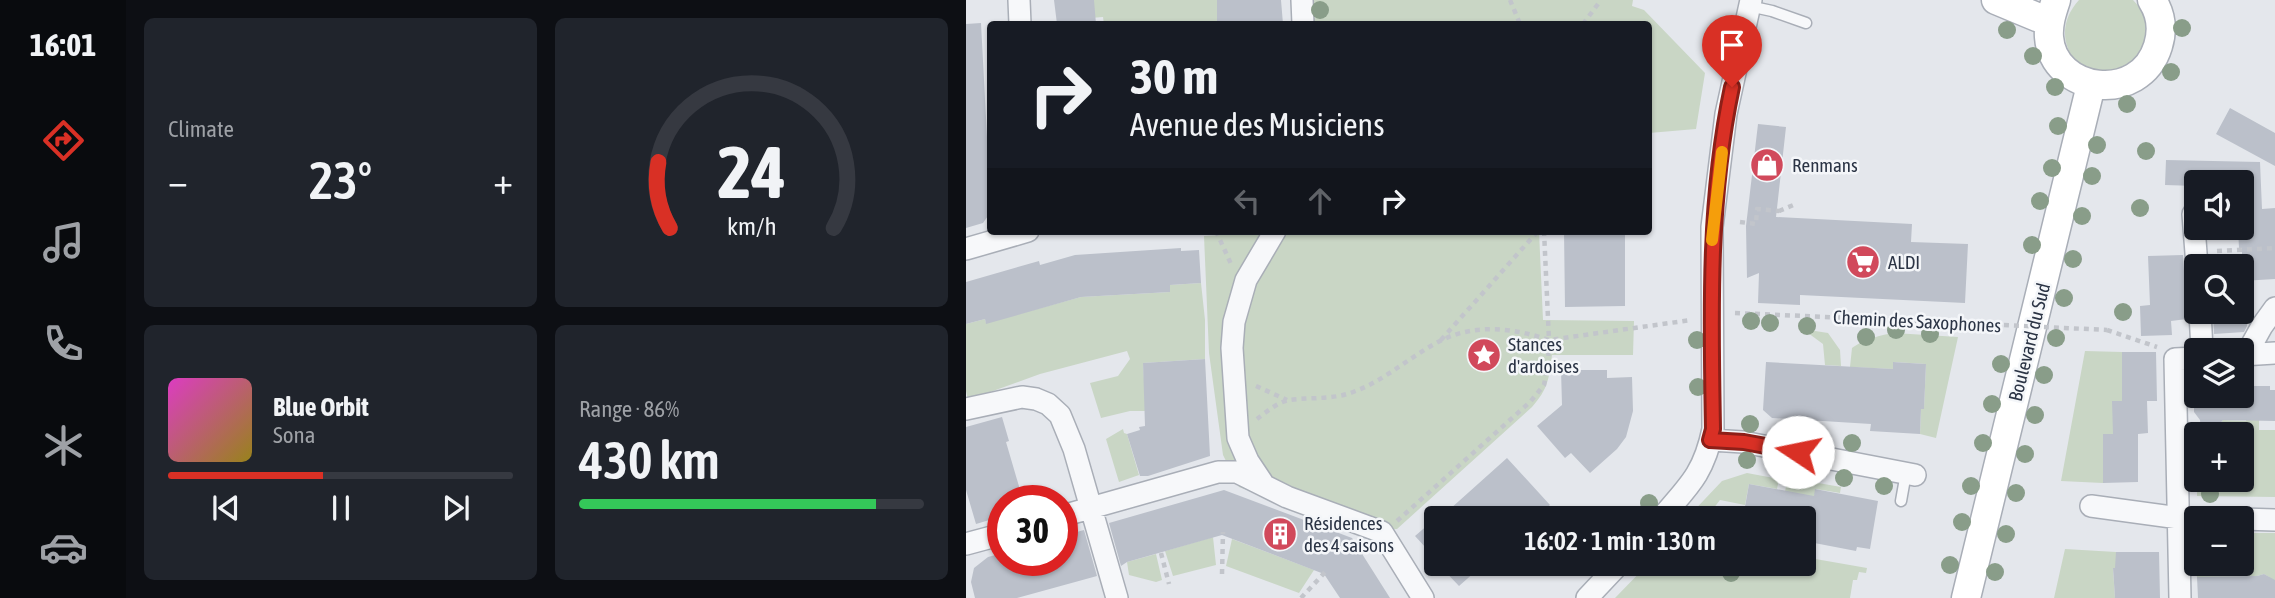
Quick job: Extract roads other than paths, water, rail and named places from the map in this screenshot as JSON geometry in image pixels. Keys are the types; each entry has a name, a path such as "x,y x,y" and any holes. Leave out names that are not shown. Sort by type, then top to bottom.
{"main road":[{"path":"1996,0 2053,11 2049,40 2058,62 2077,79 2091,85 2122,84 2139,75 2154,58 2162,34 2158,9 2152,0"},
{"name":"Boulevard du Sud","path":"1966,598 2091,85"}],"street":[{"path":"1019,0 1020,21"},
{"path":"1302,0 1303,21"},
{"path":"1672,506 1694,481 1706,458 1713,429 1712,227 1726,114 1750,3"},
{"path":"966,249 1014,235"},
{"path":"1262,482 1248,461 1238,438 1232,369 1234,322 1246,279 1274,235"},
{"path":"2254,339 2275,308"},
{"path":"2254,354 2275,353"},
{"path":"966,409 1022,397 1048,404 1060,415 1092,508 1117,598"},
{"path":"2187,408 2188,506"},
{"path":"1710,440 1744,442 1911,474"},
{"path":"1078,512 1217,472 1237,472 1262,482 1287,497 1382,532 1423,598"},
{"path":"2091,506 2184,518"},
{"path":"2254,519 2275,520"},
{"path":"966,544 987,538"},
{"path":"2180,598 2184,558"},
{"path":"1587,598 1608,576"}],"lane":[{"path":"1750,3 1806,23"},
{"path":"1901,501 1911,474"}],"place":[{"name":"Renmans","path":"1767,165"},
{"name":"ALDI","path":"1863,262"},
{"name":"Stances d'ardoises","path":"1484,355"},
{"name":"Résidences des 4 saisons","path":"1280,534"}]}
